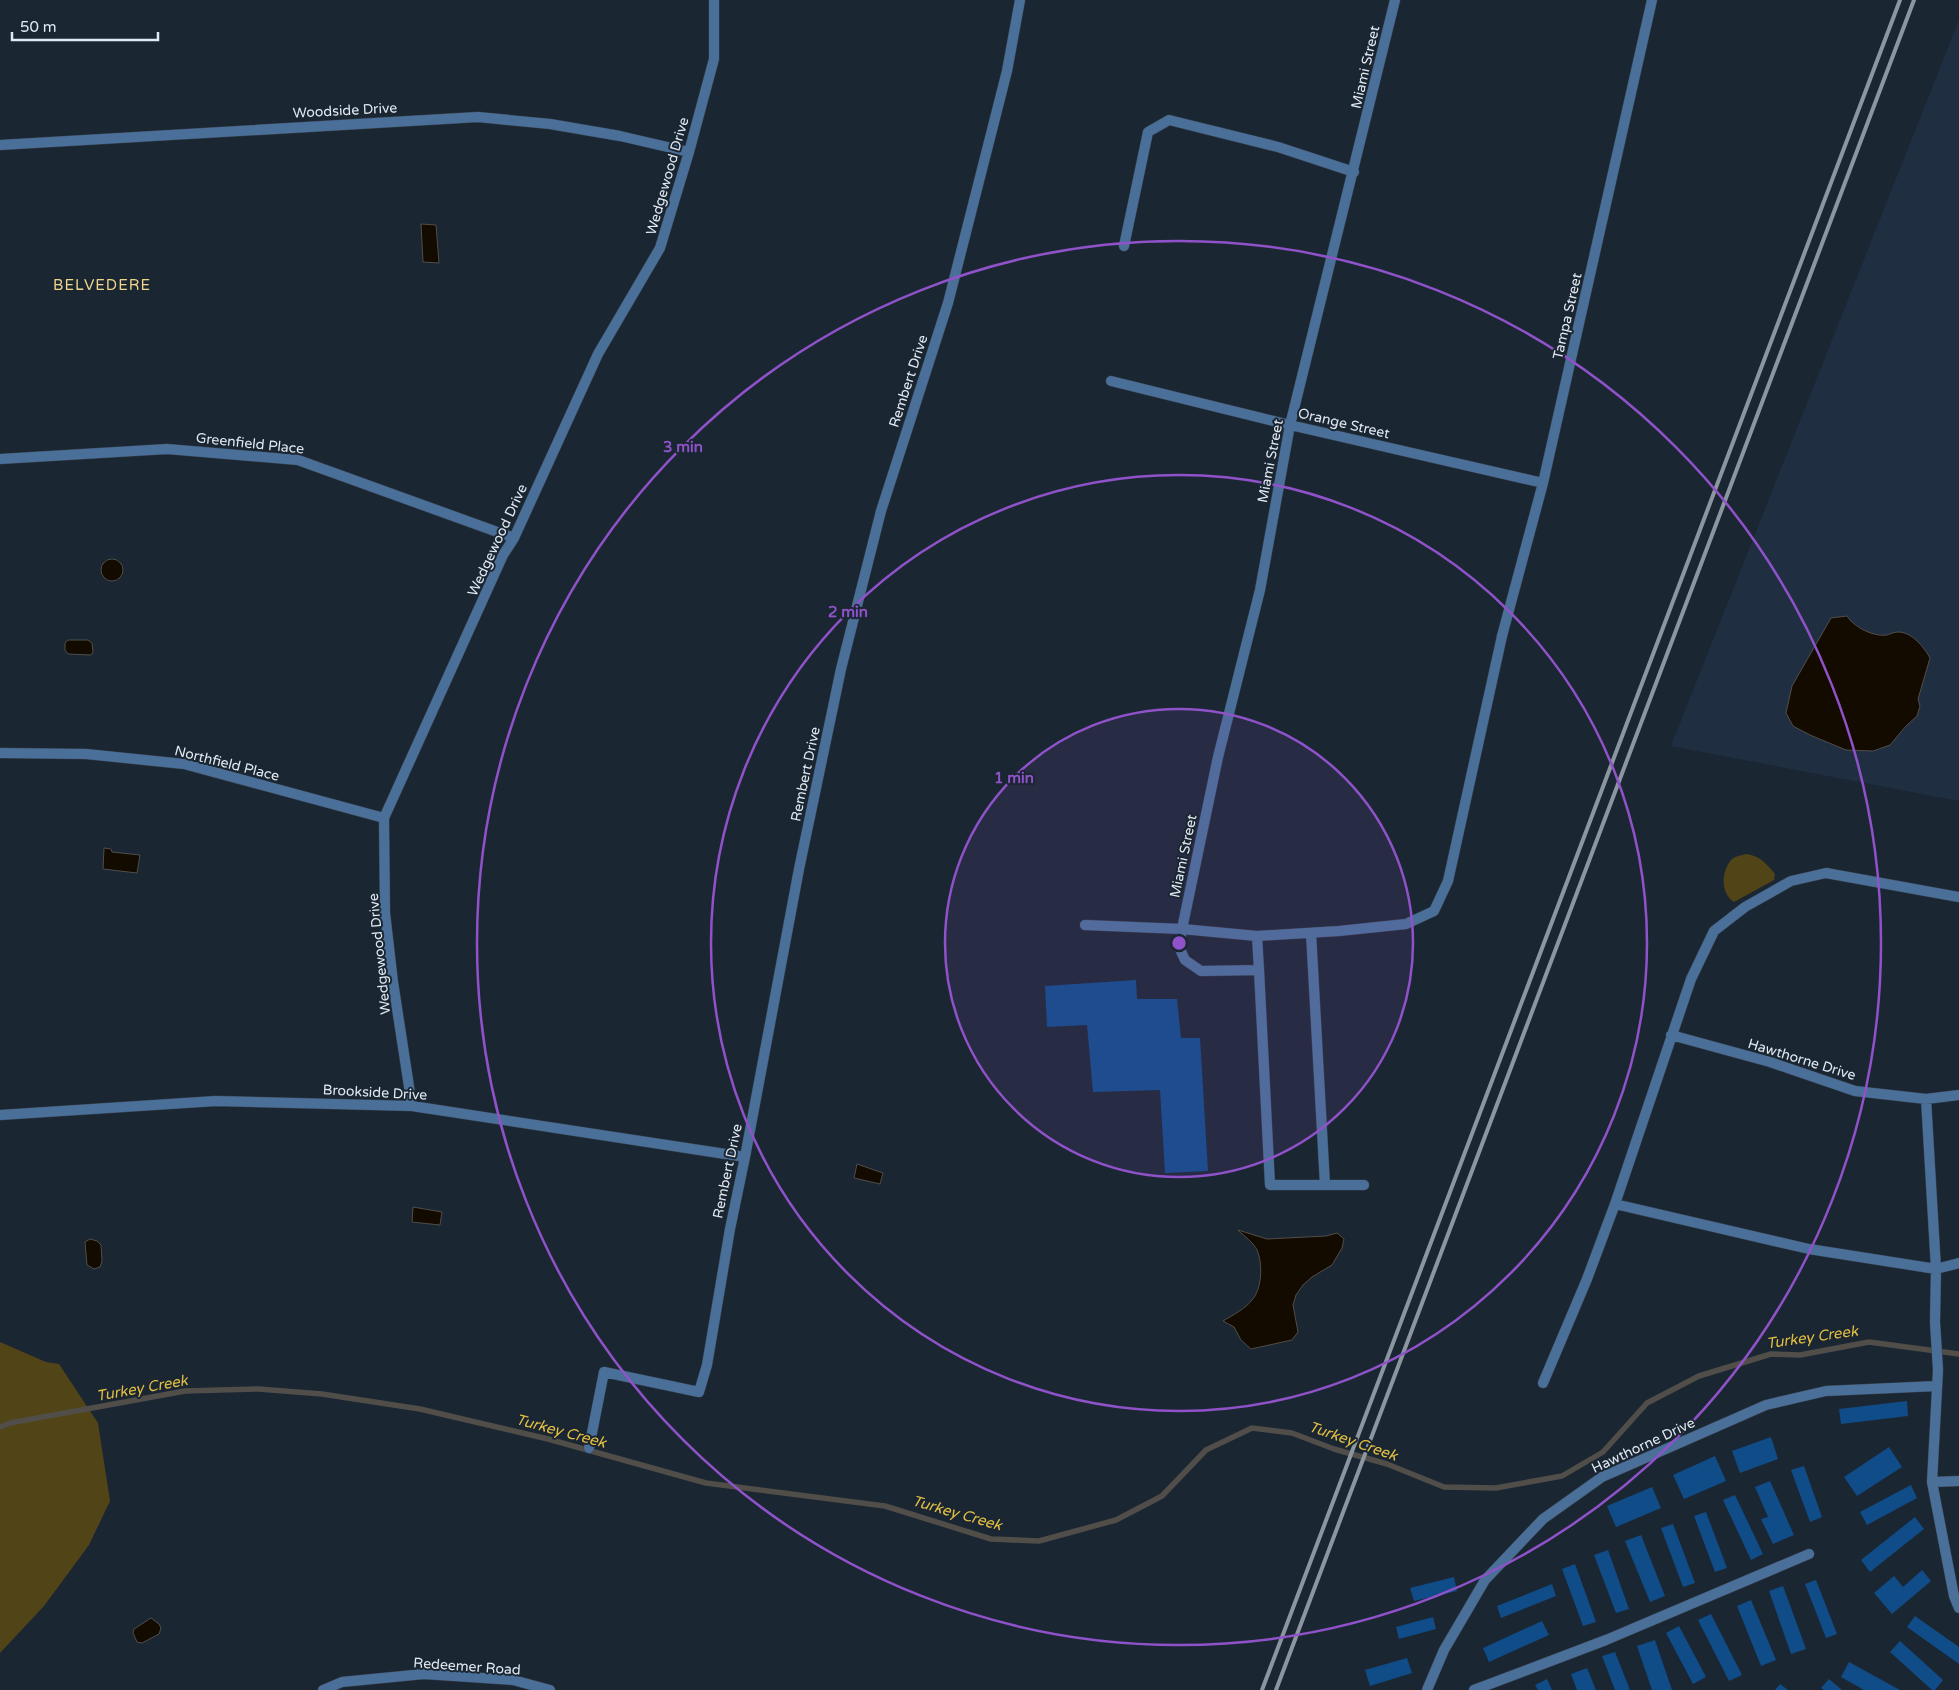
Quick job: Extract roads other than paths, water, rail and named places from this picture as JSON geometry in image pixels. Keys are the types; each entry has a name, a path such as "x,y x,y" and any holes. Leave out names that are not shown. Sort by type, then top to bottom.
{"street":[{"name":"Wedgewood Drive","path":"412,1106 393,982 385,913 384,818 503,555 514,538 598,354 660,248 689,152 714,59 714,0"},
{"name":"Rembert Drive","path":"589,1448 604,1372 699,1392 707,1365 730,1229 799,869 841,669 881,511 948,303 1007,71 1020,0"},
{"name":"Miami Street","path":"1259,970 1201,971 1186,960 1179,947 1218,757 1260,590 1290,425 1395,0"},
{"name":"Tampa Street","path":"1085,925 1182,929 1256,936 1406,924 1434,911 1448,881 1502,636 1543,483 1652,0"},
{"name":"Woodside Drive","path":"0,145 478,117 550,124 620,136 689,152"},
{"path":"1124,246 1148,132 1169,120 1278,147 1354,172"},
{"name":"Orange Street","path":"1111,381 1290,425 1543,483"},
{"name":"Greenfield Place","path":"0,459 167,448 298,460 514,538"},
{"name":"Northfield Place","path":"0,753 86,754 184,764 384,818"},
{"path":"1543,1383 1587,1279 1615,1204 1691,979 1714,932 1745,907 1792,881 1826,873 1959,897"},
{"path":"1311,933 1324,1186"},
{"path":"1256,936 1270,1185 1364,1185"},
{"name":"Hawthorne Drive","path":"1671,1035 1770,1062 1855,1090 1926,1099 1959,1095"},
{"path":"1926,1099 1936,1269 1935,1322 1938,1370 1932,1482 1954,1596 1959,1608"},
{"name":"Brookside Drive","path":"0,1115 216,1101 412,1106 745,1157"},
{"path":"1615,1204 1809,1249 1936,1269 1959,1263"},
{"name":"Hawthorne Drive","path":"1427,1690 1444,1650 1485,1580 1543,1519 1602,1477 1766,1405 1826,1391 1938,1386"},
{"path":"1932,1482 1959,1481"},
{"path":"1474,1690 1606,1640 1809,1554"},
{"name":"Redeemer Road","path":"323,1690 342,1682 424,1674 513,1680 550,1690"}],"waterway":[{"name":"Turkey Creek","path":"0,1427 10,1423 185,1391 258,1389 322,1394 420,1409 548,1439 706,1483 885,1506 991,1539 1039,1541 1116,1520 1162,1496 1206,1450 1252,1428 1292,1433 1334,1449 1387,1464 1444,1487 1496,1488 1562,1476 1603,1452 1647,1403 1699,1376 1771,1354 1800,1355 1869,1342 1959,1354"}],"railway":[{"path":"1262,1690 1900,0"},
{"path":"1276,1690 1914,0"}],"district":[{"name":"BELVEDERE","path":"102,285"}]}
